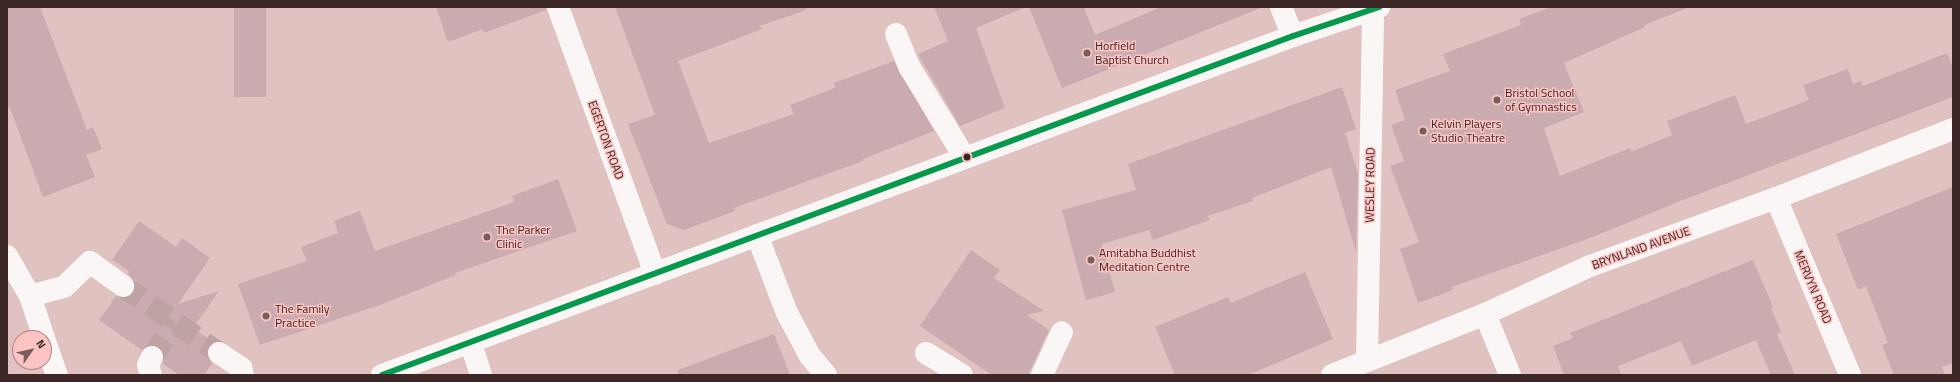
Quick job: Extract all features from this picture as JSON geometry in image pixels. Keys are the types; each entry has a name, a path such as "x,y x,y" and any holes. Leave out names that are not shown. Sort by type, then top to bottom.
{"street":[{"name":"EGERTON ROAD","path":"558,7 655,274"},
{"path":"1281,7 1293,36"},
{"path":"382,375 470,344 1293,36 1376,8"},
{"name":"WESLEY ROAD","path":"1368,361 1376,8"},
{"path":"896,34 910,68 965,158"},
{"name":"BRYNLAND AVENUE","path":"1332,375 1485,314 1590,266 1776,198 1953,129"},
{"name":"MERVYN ROAD","path":"1776,198 1850,375"},
{"path":"758,235 787,313 810,356 826,375"},
{"path":"7,256 30,296 41,330"},
{"path":"30,296 64,287 90,262 123,286"},
{"path":"1485,314 1510,375"},
{"path":"1042,375 1062,332"},
{"path":"470,344 480,375"},
{"path":"219,353 241,368 243,375"},
{"path":"926,354 962,375"},
{"path":"52,361 57,375"}],"building":[{"path":"7,7 40,7 87,130 93,127 102,149 86,155 95,177 43,197 10,108 7,106"},
{"path":"234,7 266,7 266,97 234,97"},
{"path":"436,7 546,7 546,10 484,33 483,29 448,42"},
{"path":"615,7 805,7 806,10 760,26 762,29 678,61 709,143 794,114 790,105 835,88 834,83 894,61 934,131 863,159 863,161 734,208 735,211 684,230 667,224 628,124 655,115"},
{"path":"934,7 1026,7 976,28 1005,108 960,126 918,54 948,41"},
{"path":"1029,7 1084,7 1095,35 1161,7 1263,7 1062,88"},
{"path":"1551,7 1685,7 1685,9 1644,25 1645,27 1564,63 1584,112 1544,128 1560,176 1630,148 1631,152 1672,135 1667,121 1735,95 1746,124 1809,100 1803,85 1848,69 1853,84 1861,81 1863,86 1947,53 1953,68 1953,97 1683,200 1590,238 1452,287 1453,290 1418,303 1400,249 1419,242 1390,166 1404,161 1391,125 1405,120 1395,90 1450,71 1443,54 1521,25 1519,19"},
{"path":"1342,87 1356,129 1345,133 1358,173 1356,252 1331,167 1252,198 1253,201 1208,216 1210,220 1153,240 1149,230 1102,244 1115,292 1086,300 1062,210 1136,190 1128,164"},
{"path":"558,179 577,231 455,273 456,275 380,305 260,345 238,284 307,261 301,247 338,233 334,221 360,211 375,251 514,202 512,196"},
{"path":"1953,187 1953,363 1942,367 1945,375 1894,375 1882,345 1888,343 1866,286 1858,290 1836,234"},
{"path":"139,221 176,247 182,238 210,258 178,304 219,291 193,328 213,342 207,352 212,364 204,375 179,375 163,364 164,356 158,346 151,345 142,350 99,320 116,296 128,298 133,293 135,281 128,274 129,271 112,260"},
{"path":"971,250 1000,270 994,278 1044,311 1027,315 1049,330 1028,375 992,375 920,326"},
{"path":"1753,260 1773,307 1771,308 1781,332 1777,334 1795,375 1771,375 1756,340 1692,366 1681,341 1618,366 1621,375 1564,375 1553,346 1573,338 1570,333"},
{"path":"1305,272 1333,339 1248,375 1175,375 1155,327 1228,297 1231,303"},
{"path":"774,334 790,375 678,375 678,370"}],"tunnel":[{"path":"123,286 219,353"},
{"path":"152,357 176,322"}],"transit line":[{"path":"382,375 1293,36 1379,7"}],"place":[{"name":"Horfield Baptist Church","path":"1087,53"},
{"name":"Bristol School of Gymnastics","path":"1497,100"},
{"name":"Kelvin Players Studio Theatre","path":"1423,131"},
{"name":"The Parker Clinic","path":"487,237"},
{"name":"Amitabha Buddhist Meditation Centre","path":"1091,260"},
{"name":"The Family Practice","path":"266,316"}]}
